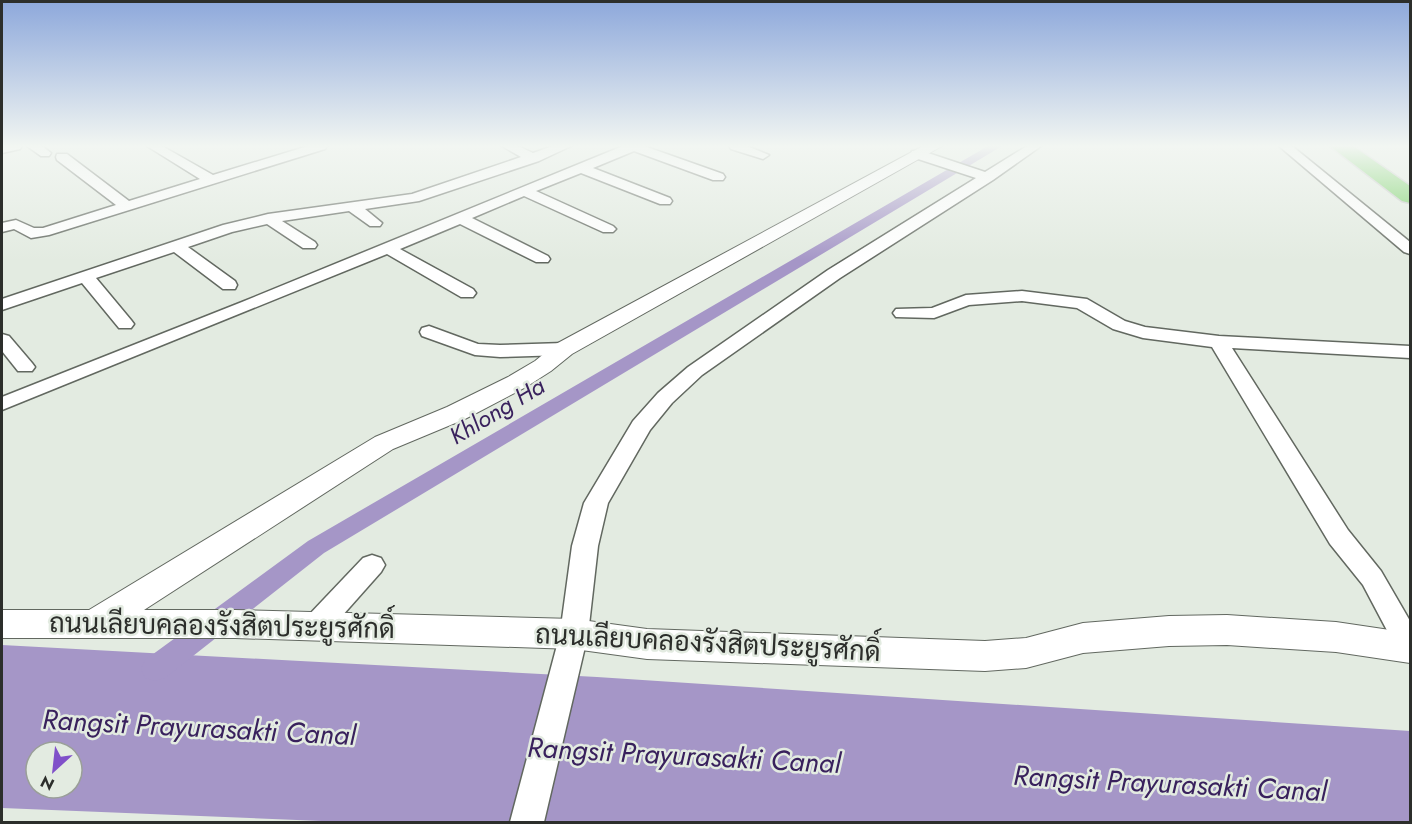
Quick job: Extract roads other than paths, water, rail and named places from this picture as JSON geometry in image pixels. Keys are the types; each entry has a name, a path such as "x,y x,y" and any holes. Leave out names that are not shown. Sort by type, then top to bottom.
{"highway":[{"path":"1394,184 1410,196"}],"street":[{"path":"98,184 127,206"},
{"path":"2,210 9,226 31,233 44,232 197,184"},
{"path":"2,305 228,228 268,218 393,202 457,184"},
{"path":"2,404 248,306 540,184"},
{"path":"623,184 665,201"},
{"path":"94,624 384,443 456,413 517,382 543,366 564,349 866,184"},
{"path":"527,822 570,645 585,546 596,503 641,426 665,398 695,371 969,184"},
{"path":"1332,184 1410,249"},
{"path":"524,191 608,229"},
{"path":"352,207 375,223"},
{"path":"268,218 309,245"},
{"path":"458,218 542,259"},
{"path":"176,246 229,285"},
{"path":"386,247 467,293"},
{"path":"86,277 125,324"},
{"path":"902,313 934,312 966,300 1023,296 1081,303 1119,325 1143,332 1219,342 1410,352"},
{"path":"429,332 475,349 500,351 564,349"},
{"path":"2,340 25,367"},
{"path":"1219,342 1339,537 1372,578 1410,647"},
{"path":"316,626 372,565"},
{"name":"ถนนเลียบคลองรังสิตประยูรศักดิ์","path":"2,624 131,623 316,626 570,645 647,644 985,656 1026,653 1083,638 1169,631 1227,630 1336,637 1410,647"}],"water":[{"name":"Rangsit Prayurasakti Canal","path":"2,645 597,677 1410,731 1410,822 346,822 2,808"}],"waterway":[{"name":"Khlong Ha","path":"155,669 316,547 931,184"}]}
